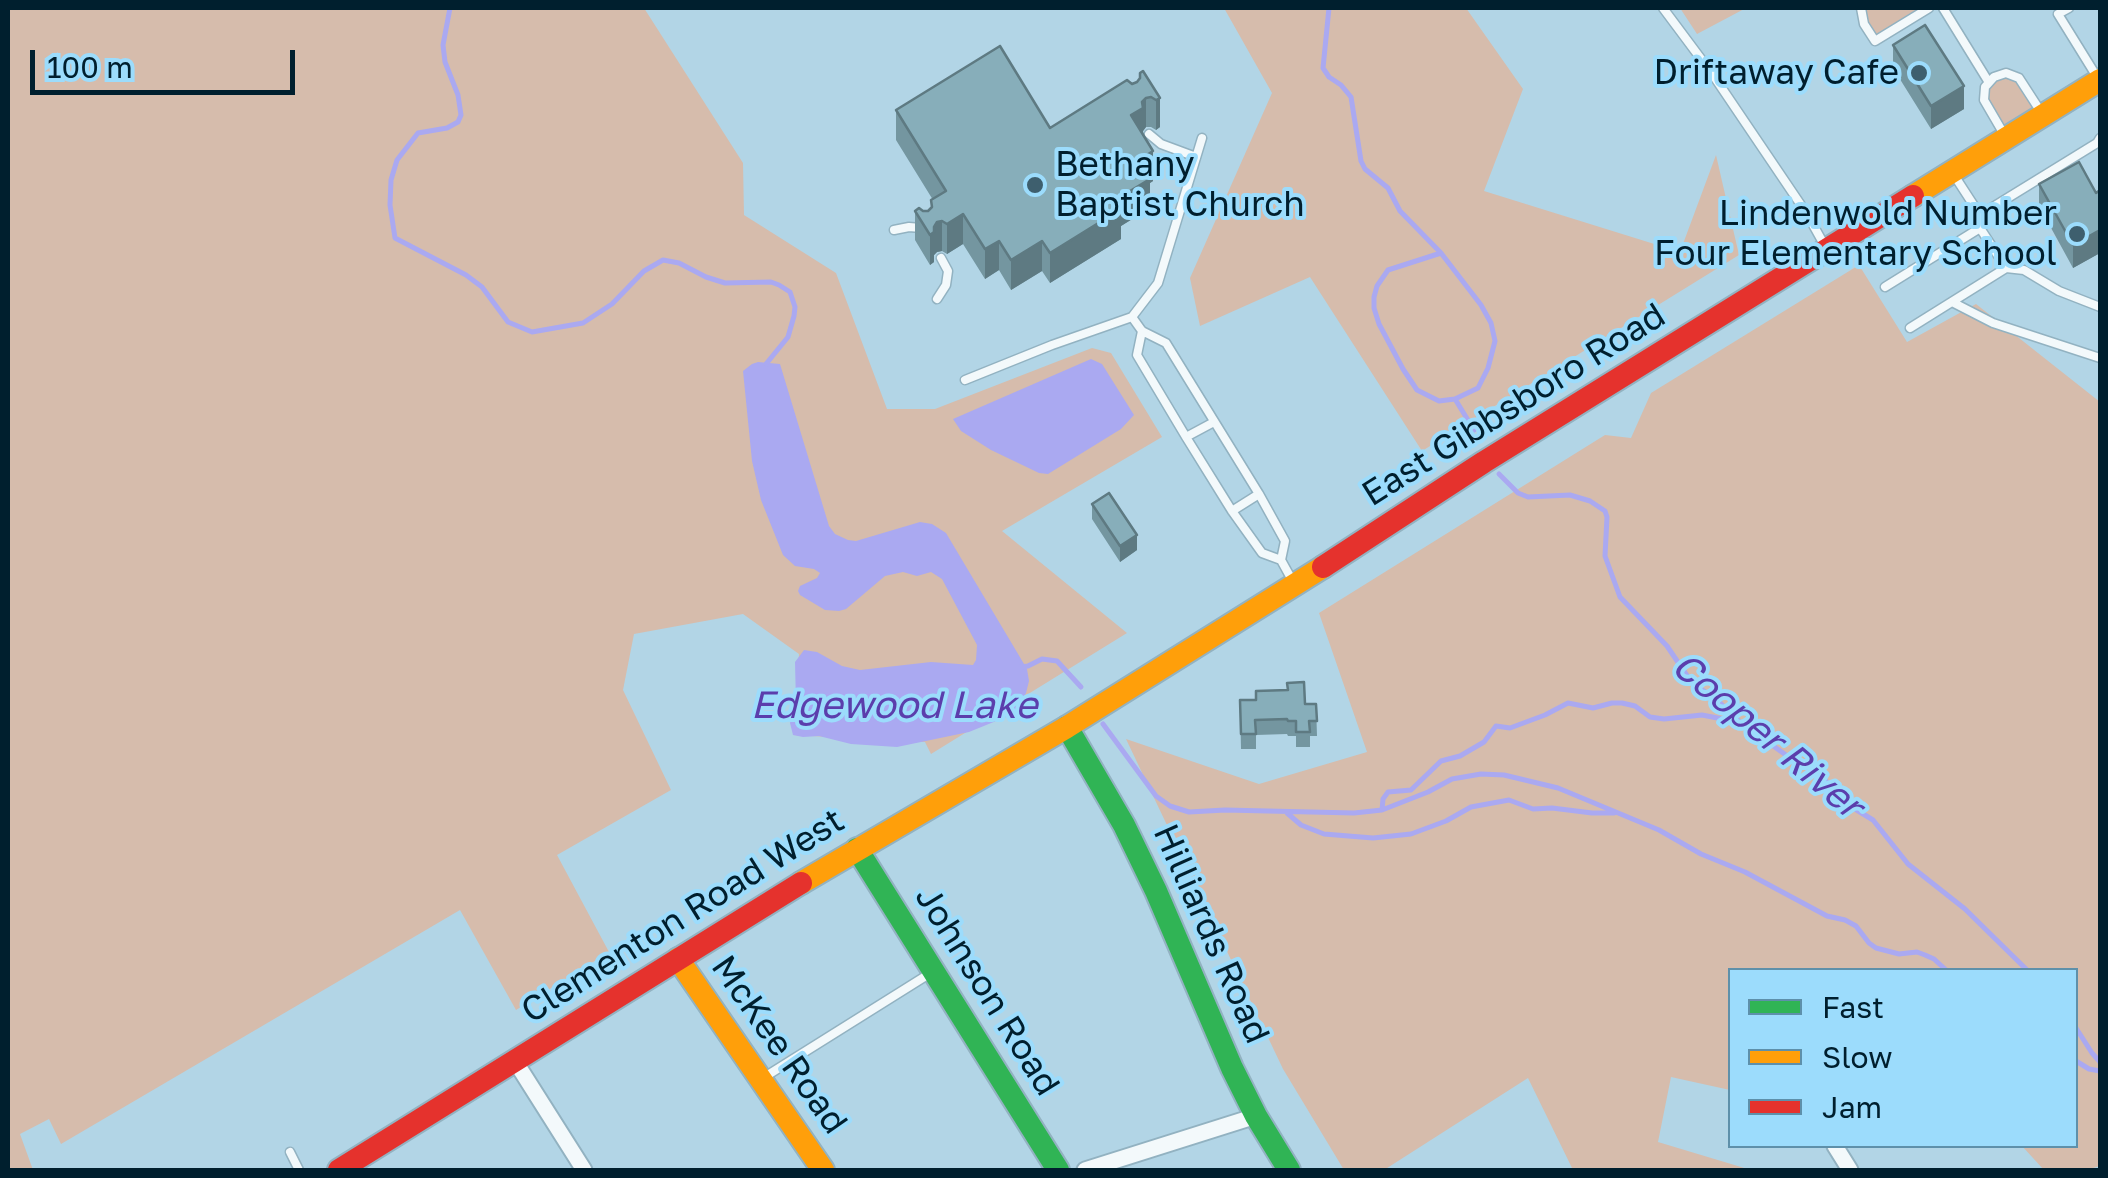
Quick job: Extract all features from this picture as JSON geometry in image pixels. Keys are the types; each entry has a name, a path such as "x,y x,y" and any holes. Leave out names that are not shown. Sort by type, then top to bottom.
{"main road":[{"name":"East Gibbsboro Road","path":"1067,727 1484,462 2100,80"},
{"name":"Clementon Road West","path":"338,1170 857,849 1067,727"},
{"name":"Hilliards Road","path":"1067,727 1124,825 1232,1068 1289,1170"},
{"name":"Johnson Road","path":"857,849 1058,1170"},
{"name":"McKee Road","path":"678,960 823,1170"}],"street":[{"path":"514,1061 584,1170"},
{"path":"1085,1170 1256,1116"},
{"path":"1837,1148 1850,1170"}],"lane":[{"path":"1664,8 1807,214 1827,250"},
{"path":"1860,8 1875,41 1929,8"},
{"path":"1943,8 1988,81"},
{"path":"2046,8 2058,14 2100,80"},
{"path":"2058,14 2070,8"},
{"path":"2007,138 1984,100 1988,81 2000,74 2017,77 2044,116"},
{"path":"1150,134 1160,144 1196,157"},
{"path":"966,380 1132,317 1158,284 1202,138"},
{"path":"1980,215 2100,138"},
{"path":"1952,172 1980,215 1980,228 2006,268"},
{"path":"894,230 921,228 925,234"},
{"path":"1885,287 1980,228"},
{"path":"937,299 946,285 948,271 940,258"},
{"path":"1910,328 2006,268 2024,270 2060,291 2100,307"},
{"path":"1952,302 1994,322 2100,358"},
{"path":"1132,317 1142,332 1166,344 1259,494 1286,542 1281,560"},
{"path":"1142,332 1137,355 1186,437 1262,553 1281,560 1295,584"},
{"path":"1186,437 1214,422"},
{"path":"1232,510 1259,494"},
{"path":"761,1079 933,972"},
{"path":"290,1152 299,1170"}],"shaded area":[{"path":"8,8 644,8 743,163 744,215 836,273 887,409 935,409 1092,348 1111,353 1162,437 1002,531 1127,633 931,754 925,742 793,735 799,654 743,614 634,634 623,690 671,790 557,855 609,952 516,1010 460,910 61,1144 49,1119 20,1134 33,1170 8,1170"},
{"path":"1224,8 1466,8 1523,89 1484,191 1680,252 1716,155 1739,255 1422,451 1310,277 1200,326 1190,278 1272,93"},
{"path":"1680,8 1746,8 1697,34"},
{"path":"1861,8 1929,8 1875,41"},
{"path":"1995,76 2015,76 2044,116 2007,138 1983,93"},
{"path":"1859,265 1907,342 1976,304 2100,402 2100,1166 2044,1170 2024,1148 2078,1148 2078,968 1728,968 1728,1090 1671,1077 1658,1142 1751,1170 1573,1170 1528,1078 1384,1170 1344,1170 1283,1069 1126,739 1259,784 1367,752 1319,613 1605,435 1631,438 1651,393"}],"water":[{"path":"1091,359 1102,364 1134,415 1121,429 1048,474 991,450 961,431 953,419"},
{"name":"Edgewood Lake","path":"758,362 780,364 829,526 835,534 856,541 920,522 946,533 1027,669 1026,693 1006,717 969,732 897,747 793,735 790,723 796,703 795,662 804,650 860,670 931,662 973,665 977,645 942,579 931,572 885,576 839,611 825,610 800,595 800,586 820,573 795,566 783,555 761,500 752,461 743,371"}],"building":[{"path":"1925,25 1964,86 1931,106 1893,45"},
{"name":"Bethany Baptist Church","path":"1000,46 1050,128 1127,80 1137,82 1143,71 1160,98 1146,98 1143,108 1131,115 1153,151 1139,160 1150,179 1115,200 1121,209 1050,253 1042,241 1011,260 999,241 985,249 963,214 947,224 937,222 930,235 915,211 928,211 931,200 946,191 896,110"},
{"path":"2079,162 2096,193 2100,190 2100,230 2073,245 2039,184"},
{"path":"1109,493 1137,535 1120,546 1092,504"},
{"path":"1304,682 1305,704 1316,704 1317,721 1309,721 1310,732 1296,732 1296,721 1287,719 1255,720 1256,734 1241,734 1240,700 1256,700 1256,691 1288,690 1287,683"}],"waterway":[{"path":"450,8 443,45 461,115 458,122 447,128 418,133 397,160 390,205 395,238 466,275 482,287 508,322 532,332 583,323 612,304 644,271 663,260 725,283 771,282 790,292 795,307 788,337 766,364"},
{"name":"Cooper River","path":"1329,8 1323,68 1351,97 1365,169 1388,188 1400,211 1441,253 1491,323 1495,341 1478,388 1455,399 1439,401 1417,390 1403,369 1379,324 1374,297 1388,270 1441,253"},
{"name":"Cooper River","path":"1455,399 1474,430"},
{"name":"Cooper River","path":"1499,474 1518,493 1528,497 1570,495 1605,511 1605,556 1620,597 1667,646 1692,683 1741,723 1819,774 1850,806 1873,820 1908,864 1965,909 2025,968"},
{"path":"1020,667 1042,659 1057,661 1081,687"},
{"path":"1382,810 1388,792 1411,790 1441,761 1460,756 1484,742 1496,726 1510,728 1568,703 1593,708 1622,703 1635,706 1650,717 1702,715 1738,722"},
{"path":"1103,724 1156,796 1189,812 1382,810 1452,779 1481,774 1504,775 1558,788 1659,830 1827,916 1845,920 1876,948 1899,954 1917,952 1944,968"},
{"path":"1287,813 1301,825 1324,834 1373,838 1411,834 1471,807 1509,800 1533,809 1614,813"},
{"name":"Cooper River","path":"2078,1031 2100,1062"},
{"path":"2078,1062 2100,1071"}],"traffic: fast":[{"path":"1067,727 1124,825 1232,1068 1289,1170"},
{"path":"857,849 1058,1170"}],"traffic: slow":[{"path":"1913,196 2100,80"},
{"path":"801,883 1067,727 1323,567"},
{"path":"678,959 823,1170"}],"traffic: jam":[{"path":"1323,567 1484,462 1913,196"},
{"path":"339,1170 801,883"}],"place":[{"name":"Driftaway Cafe","path":"1919,73"},
{"name":"Bethany Baptist Church","path":"1035,185"},
{"name":"Lindenwold Number Four Elementary School","path":"2077,234"}]}
